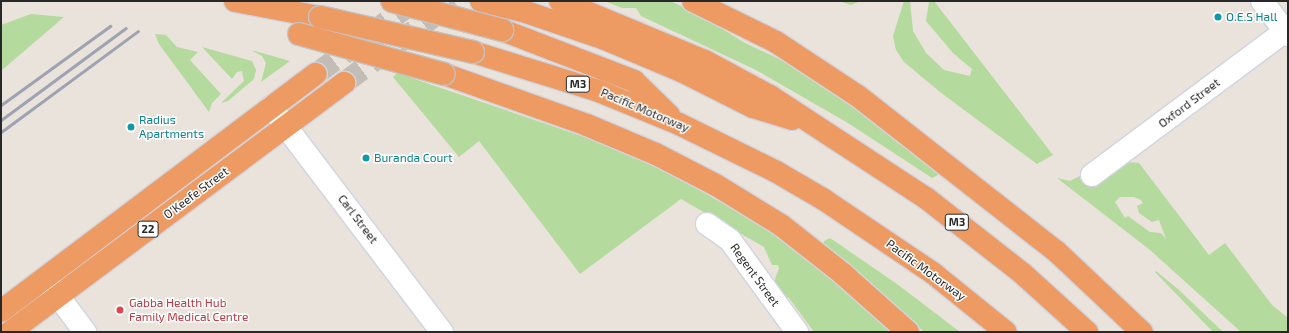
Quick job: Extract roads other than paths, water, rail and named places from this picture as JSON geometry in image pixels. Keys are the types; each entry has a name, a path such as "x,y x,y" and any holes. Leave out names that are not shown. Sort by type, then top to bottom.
{"highway":[{"name":"Pacific Motorway","path":"235,1 320,17 473,52 596,90 679,124 775,171 823,199 934,274 1006,332"},
{"path":"392,1 502,30 634,81 679,124"},
{"path":"481,1 526,12 643,55 753,107 816,127"},
{"name":"M3","path":"560,1 705,61 770,96 919,194 976,236 1087,332"},
{"path":"693,1 776,42 858,96 1056,251 1142,332"},
{"path":"258,6 299,34 444,74 587,125 656,154 716,185 800,239 843,274 908,332"},
{"name":"O'Keefe Street","path":"1,311 316,74"},
{"name":"O'Keefe Street","path":"10,332 344,83"}],"street":[{"path":"1262,1 1287,33"},
{"name":"Oxford Street","path":"1092,175 1287,33"},
{"name":"Carl Street","path":"271,107 442,332"},
{"name":"Regent Street","path":"707,224 730,240 797,332"},
{"path":"45,278 86,332"}],"tunnel":[{"path":"316,74 415,1"},
{"path":"344,83 454,1"}],"railway":[{"path":"1,105 110,26"},
{"path":"1,120 126,28"},
{"path":"1,132 138,31"}],"place":[{"name":"O.E.S Hall","path":"1218,17"},
{"name":"Radius Apartments","path":"131,127"},
{"name":"Buranda Court","path":"366,158"},
{"name":"Gabba Health Hub Family Medical Centre","path":"120,310"}]}
